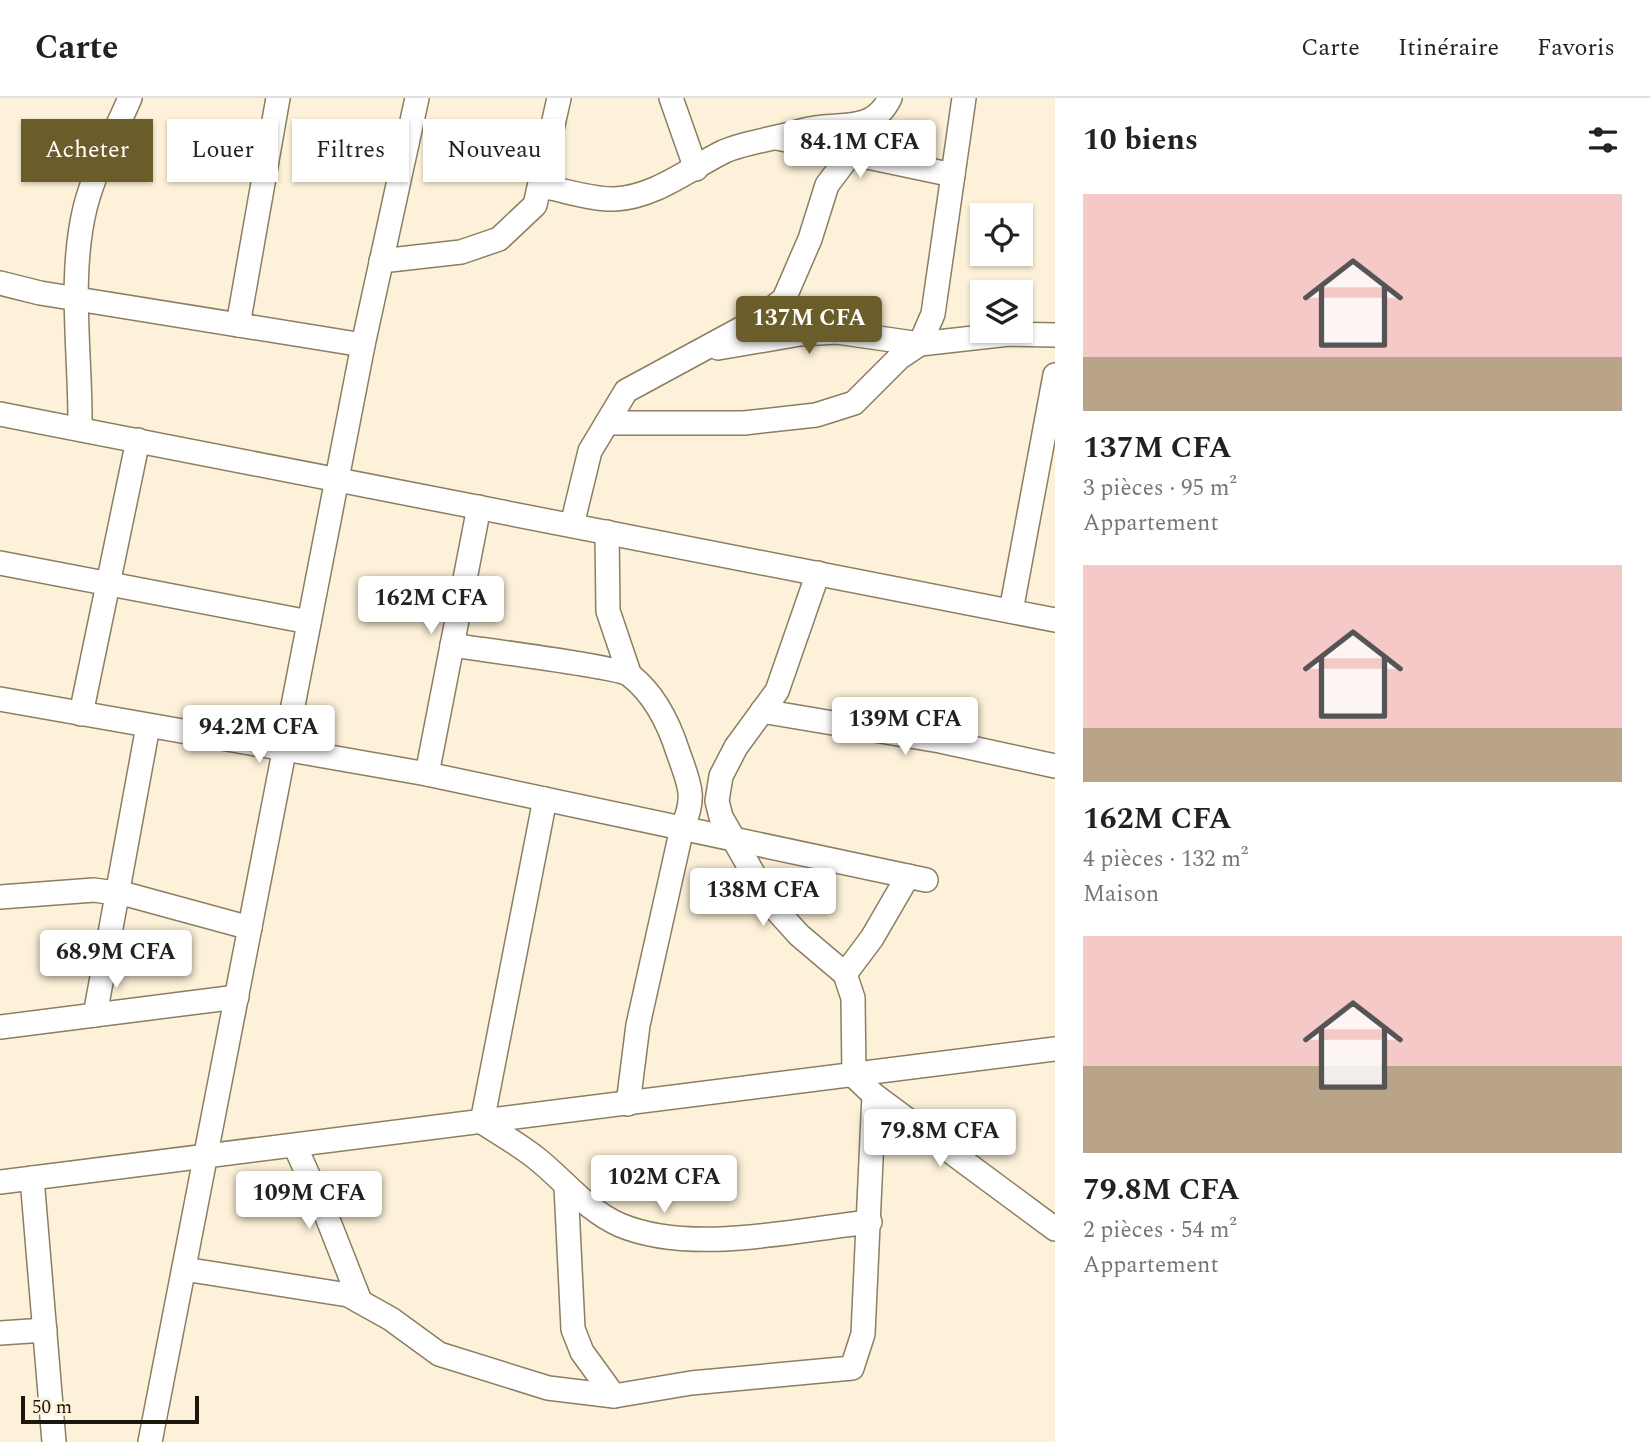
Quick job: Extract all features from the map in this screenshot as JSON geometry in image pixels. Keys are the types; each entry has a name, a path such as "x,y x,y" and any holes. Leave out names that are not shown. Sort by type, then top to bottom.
{"street":[{"path":"80,429 75,299 85,209 106,145 130,98"},
{"path":"238,325 278,98"},
{"path":"150,1442 363,345 417,98"},
{"path":"382,261 461,253 499,239 536,205 559,98"},
{"path":"671,98 696,169"},
{"path":"607,423 744,423 816,415 854,403 899,358 920,344 933,314 964,98"},
{"path":"541,186 615,199 659,187 696,169 724,151 812,127 862,124 890,104"},
{"path":"572,525 590,451 626,391 757,320 784,299 810,239 827,185 890,104"},
{"path":"777,138 953,175"},
{"path":"0,283 75,299 363,345"},
{"path":"698,351 800,334 837,332 920,344 1009,334 1055,335"},
{"path":"1011,611 1055,375"},
{"path":"0,414 1055,620"},
{"path":"81,714 106,583 138,440"},
{"path":"427,774 479,507"},
{"path":"607,531 608,611 629,673 651,696 671,731 692,794 691,808 682,828 638,1025 628,1104"},
{"path":"0,563 309,622"},
{"path":"818,573 777,691 736,747 721,775 718,801 721,817 771,903 799,935 845,974 853,998 854,1076 874,1095 1055,1229"},
{"path":"452,645 629,673"},
{"path":"0,699 427,774 917,878 845,974"},
{"path":"762,711 940,741 1055,766"},
{"path":"95,1015 148,726"},
{"path":"692,794 718,801"},
{"path":"482,1122 545,799"},
{"path":"0,897 94,890 119,893 250,928"},
{"path":"0,1027 237,997"},
{"path":"0,1182 1055,1049"},
{"path":"184,1269 348,1295 391,1319 439,1354 548,1388 614,1396 691,1383 852,1368 863,1334 874,1095"},
{"path":"482,1122 536,1158 566,1186 619,1224 662,1237 697,1241 870,1222"},
{"path":"295,1146 360,1301"},
{"path":"32,1178 54,1442"},
{"path":"566,1186 573,1329 582,1352 614,1396"},
{"path":"0,1333 45,1330"}]}
